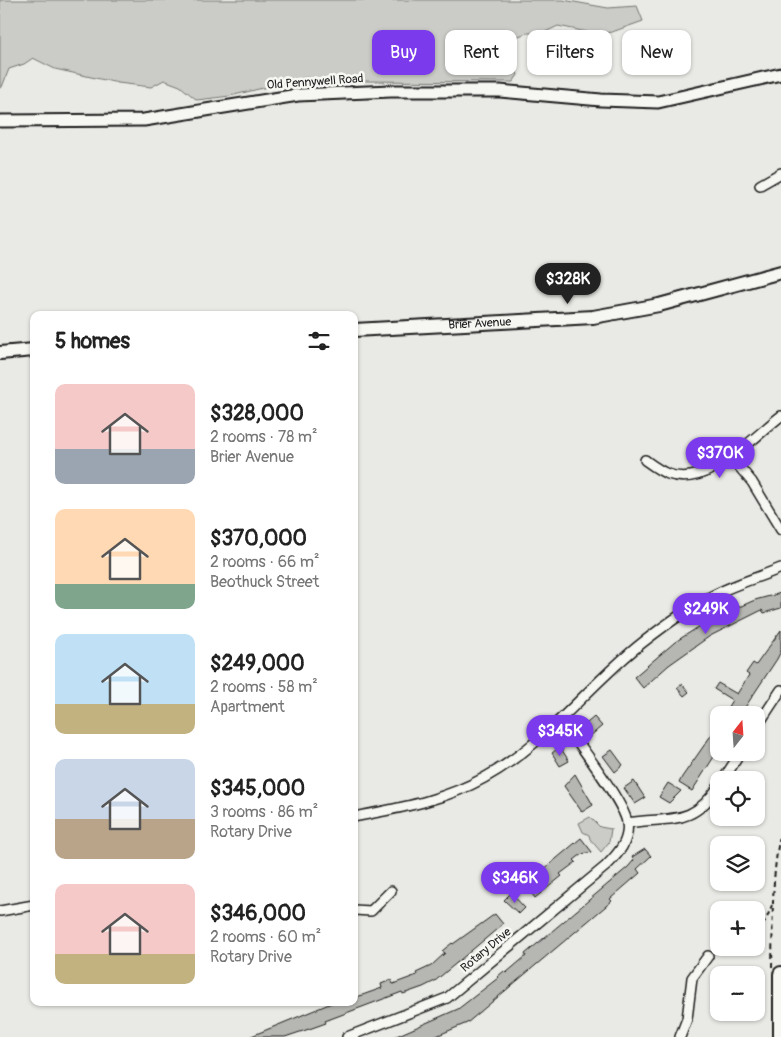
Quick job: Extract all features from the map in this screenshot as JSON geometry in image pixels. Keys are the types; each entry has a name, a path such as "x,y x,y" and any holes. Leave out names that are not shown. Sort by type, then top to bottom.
{"main road":[{"name":"Brier Avenue","path":"358,330 593,317 659,305 781,272"},
{"path":"0,353 30,350"},
{"path":"776,974 781,1037"}],"street":[{"name":"Old Pennywell Road","path":"0,121 144,120 298,95 382,91 500,91 601,100 658,102 781,74"},
{"path":"760,185 781,173"},
{"path":"645,460 669,474 690,476 710,471 731,457 781,416"},
{"path":"731,457 752,482 781,530"},
{"path":"358,816 421,804 461,790 512,762 562,720 624,658 673,620 719,593 781,568"},
{"path":"765,714 781,690"},
{"path":"562,720 621,808 627,823 693,815 702,808 710,798"},
{"name":"Rotary Drive","path":"347,1037 451,995 614,858 624,844 627,823"},
{"path":"358,910 371,910 390,891"},
{"path":"0,911 30,906"},
{"path":"680,1037 687,1019 692,978 708,956"}],"path":[{"path":"776,974 773,903 776,854 781,831"},
{"path":"765,921 773,903"}],"shaded area":[{"path":"0,0 563,0 608,8 637,6 643,21 612,32 612,30 578,30 558,26 549,30 527,30 527,33 517,37 517,30 445,30 445,75 517,75 517,72 518,75 513,82 359,81 304,78 230,96 197,100 180,86 164,80 151,87 118,83 55,69 33,58 24,64 9,69 0,88"},
{"path":"590,817 600,827 611,829 609,842 601,852 589,835 583,832 579,823"}],"building":[{"path":"781,593 781,608 764,613 762,610 710,636 669,665 643,688 634,677 675,642 711,619 731,608 732,610 755,600"},
{"path":"781,630 781,651 746,706 728,706 732,700 714,689 718,683 737,694 749,675 746,673 753,663 756,665"},
{"path":"682,684 689,692 684,696 677,688"},
{"path":"594,717 602,726 588,738 580,729"},
{"path":"710,737 711,761 692,791 679,783"},
{"path":"560,747 569,761 560,766 552,753"},
{"path":"612,750 623,765 615,772 603,756"},
{"path":"575,774 593,805 582,812 564,786"},
{"path":"634,781 645,798 635,804 624,788"},
{"path":"668,783 681,791 669,803 659,797"},
{"path":"581,838 592,852 582,854 574,860 576,862 560,874 562,876 535,898 525,885"},
{"path":"645,849 651,856 637,869 640,873 610,899 612,901 467,1023 434,1037 394,1037 458,1009 498,978 504,971 506,973 526,956 525,954 628,867 634,860 632,857"},
{"path":"511,893 525,908 519,914 504,900"},
{"path":"495,914 503,924 435,981 423,987 403,994 402,992 325,1021 326,1023 285,1037 249,1037 324,1006 358,1006 358,997 382,988 381,984 391,980 393,984 417,975 416,973 431,966 445,953 442,951"}]}
